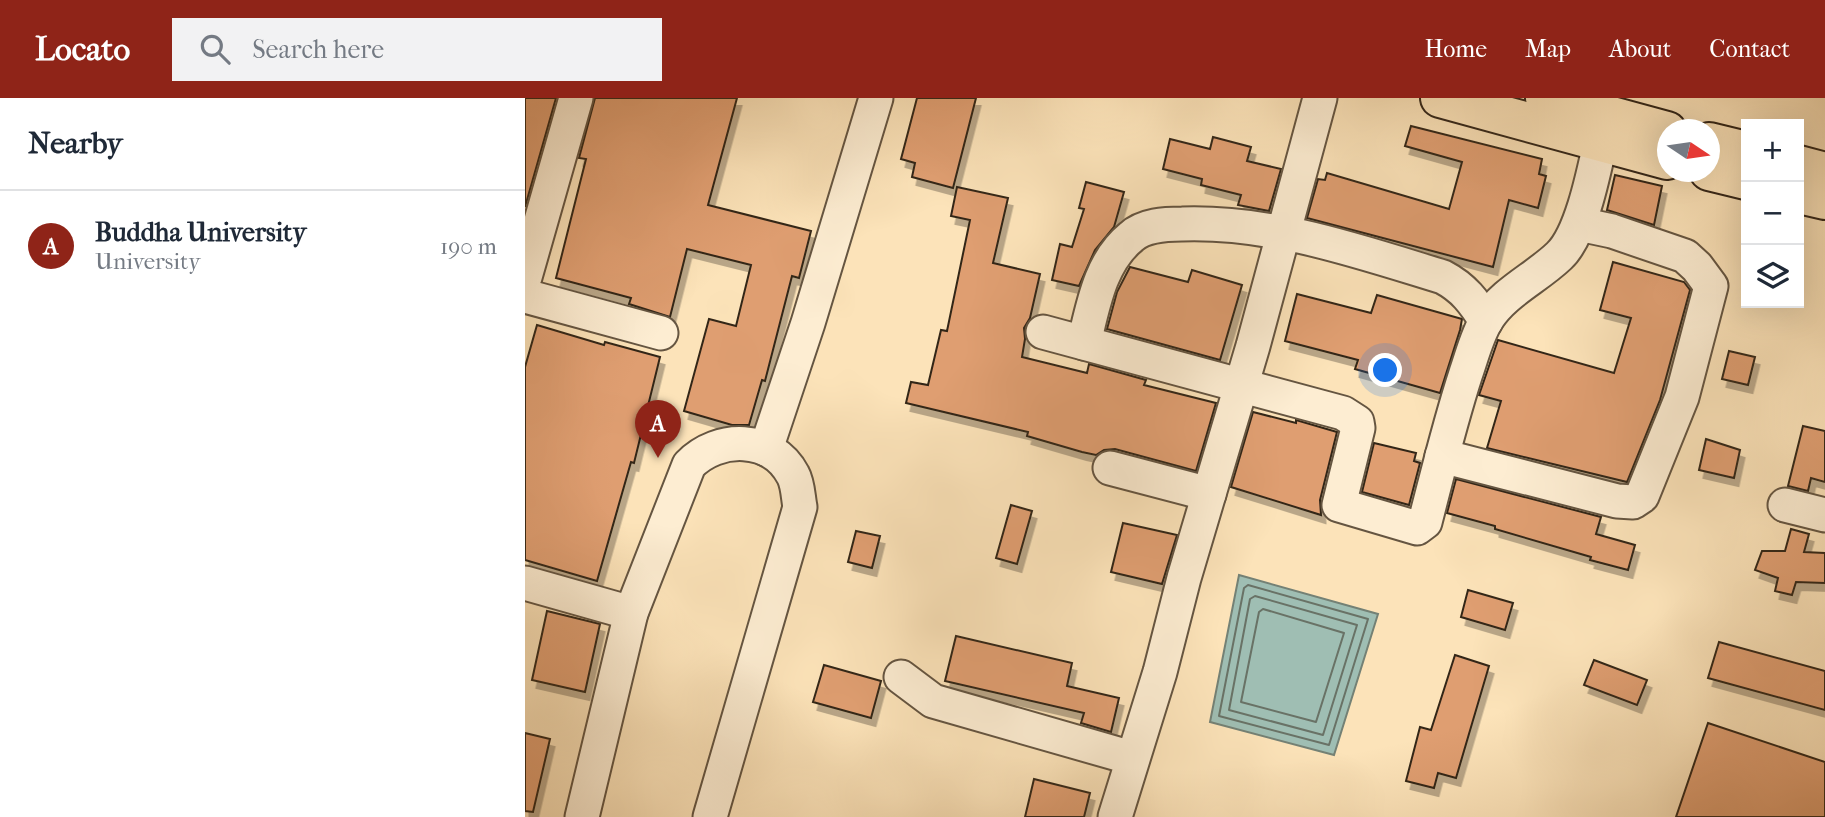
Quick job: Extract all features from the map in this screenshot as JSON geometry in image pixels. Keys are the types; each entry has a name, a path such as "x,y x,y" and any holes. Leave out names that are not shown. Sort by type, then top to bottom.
{"main road":[{"path":"1440,98 1603,129 1657,131"},
{"path":"1545,98 1657,155"},
{"path":"1720,144 1741,150"},
{"path":"1804,166 1825,172"},
{"path":"1720,173 1741,179"},
{"path":"1804,195 1825,200"}],"street":[{"path":"525,277 576,98"},
{"path":"766,449 876,98"},
{"path":"1115,817 1160,672 1285,232 1320,98"},
{"path":"1043,332 1343,413 1357,422 1358,428 1339,505 1417,528 1425,522 1457,401 1473,350 1486,321 1498,304 1560,256 1570,244 1579,224 1603,129"},
{"path":"1084,343 1109,261 1133,234 1154,226 1217,223 1285,232 1443,277 1459,285 1475,302 1486,321"},
{"path":"1442,456 1617,501 1633,502 1642,496 1682,397 1711,286 1685,256 1612,231 1579,224"},
{"path":"525,296 661,333"},
{"path":"582,817 631,612 689,465 711,448 753,444 783,460 795,477 800,507 710,817"},
{"path":"1110,468 1209,494"},
{"path":"1785,505 1825,515"},
{"path":"525,583 631,612"},
{"path":"901,677 933,701 1132,758"}],"water":[{"path":"1239,575 1378,614 1334,755 1210,722"}],"building":[{"path":"525,98 556,98 525,207"},
{"path":"595,98 737,98 708,205 811,231 799,278 792,276 765,381 762,380 749,425 732,425 684,411 709,319 736,326 751,265 687,249 670,317 629,304 631,298 556,278 586,159 579,158"},
{"path":"917,98 976,98 953,188 912,177 915,163 901,159"},
{"path":"1411,126 1542,159 1539,174 1546,176 1538,208 1509,200 1493,267 1307,218 1318,179 1325,180 1327,173 1449,209 1462,162 1405,146"},
{"path":"1213,137 1251,147 1247,161 1281,169 1269,211 1238,205 1241,195 1201,185 1202,179 1163,169 1170,139 1210,149"},
{"path":"1615,175 1662,186 1654,225 1607,210"},
{"path":"1086,182 1124,192 1114,227 1095,250 1079,286 1052,280 1060,244 1072,247 1084,209 1079,208"},
{"path":"957,187 1008,198 993,263 1040,274 1030,318 1024,328 1022,357 1087,373 1089,364 1146,380 1144,385 1216,403 1196,471 1115,449 1104,450 1096,455 1082,452 1027,436 1028,432 906,403 911,382 928,385 941,330 947,331 970,220 951,216"},
{"path":"1613,262 1684,282 1690,290 1660,400 1627,482 1487,448 1501,401 1479,395 1498,340 1614,373 1631,318 1600,310"},
{"path":"1130,267 1188,282 1192,270 1242,285 1220,360 1107,329 1117,292"},
{"path":"1297,294 1371,313 1377,295 1462,319 1440,393 1355,369 1358,360 1285,341"},
{"path":"537,325 604,345 605,342 660,357 634,463 631,462 597,581 525,560 525,367"},
{"path":"1729,351 1755,357 1748,385 1722,379"},
{"path":"1253,412 1296,423 1296,420 1337,432 1320,500 1321,515 1231,487"},
{"path":"1803,426 1825,431 1825,482 1811,478 1808,491 1788,486"},
{"path":"1706,439 1740,450 1734,478 1699,470"},
{"path":"1374,443 1416,453 1414,461 1420,463 1409,505 1362,492"},
{"path":"1456,479 1601,517 1596,534 1635,545 1628,570 1447,513"},
{"path":"1011,505 1032,511 1017,564 996,558"},
{"path":"1123,523 1177,535 1162,584 1111,572"},
{"path":"1791,529 1809,534 1804,552 1825,553 1825,583 1796,582 1792,595 1775,591 1778,578 1755,570 1762,551 1785,551"},
{"path":"856,531 880,536 872,568 848,562"},
{"path":"1468,590 1513,603 1505,630 1461,617"},
{"path":"547,611 600,624 585,692 532,680"},
{"path":"956,636 1072,663 1067,686 1119,698 1111,732 1081,723 1084,713 945,681"},
{"path":"1719,642 1825,671 1825,710 1708,678"},
{"path":"1455,655 1489,666 1456,778 1438,773 1434,788 1406,781 1420,727 1431,730"},
{"path":"1594,660 1647,680 1637,705 1584,685"},
{"path":"824,665 881,681 871,718 813,702"},
{"path":"1708,723 1825,762 1825,817 1676,817"},
{"path":"525,733 550,739 533,812 525,811"},
{"path":"1034,779 1090,793 1084,817 1025,817"}],"place":[{"name":"Buddha University","path":"658,458"}]}
